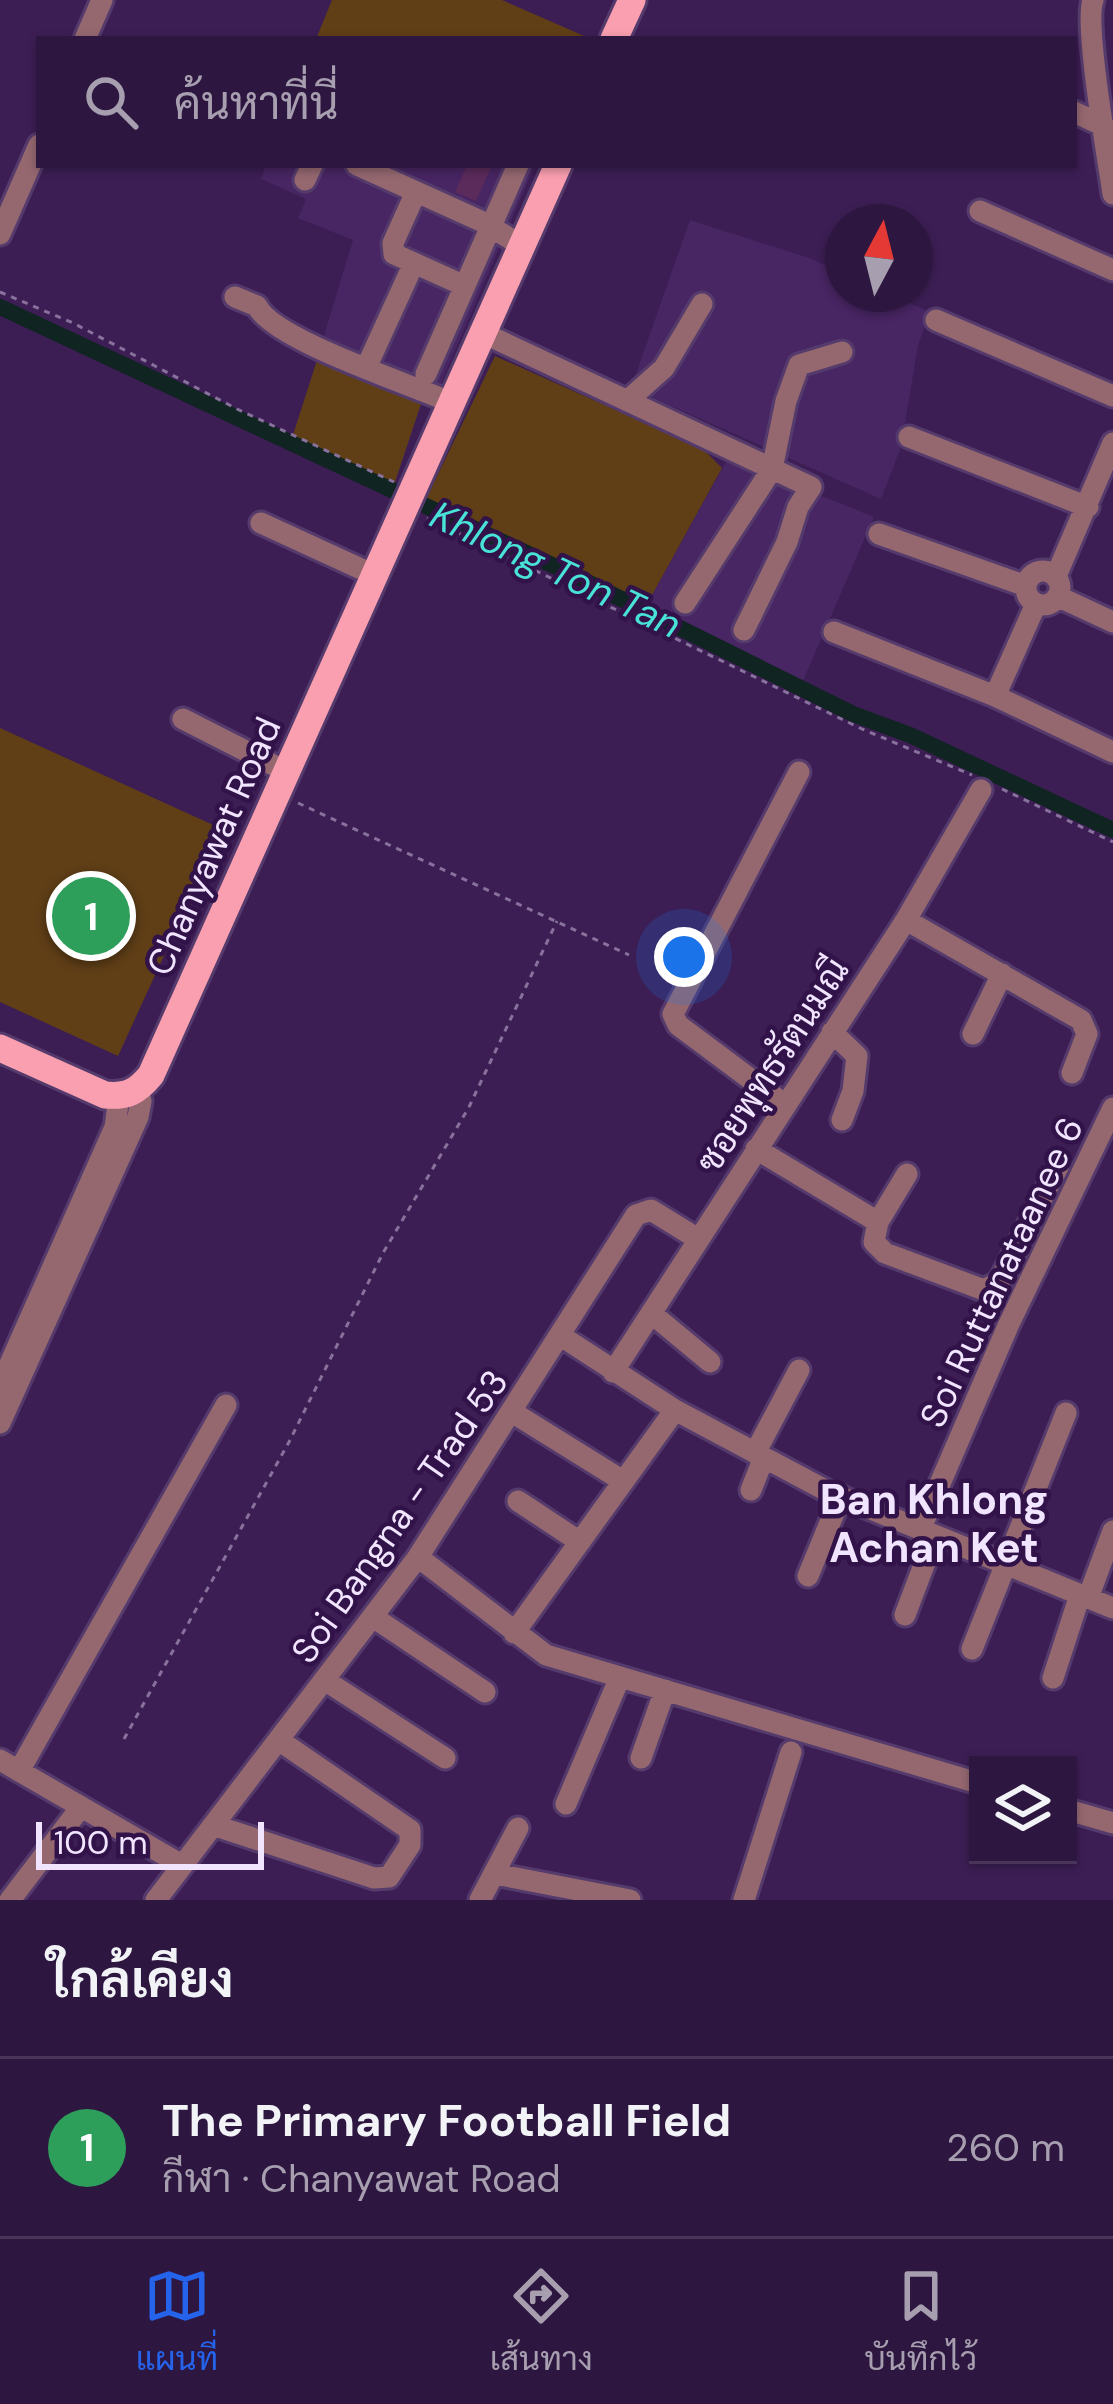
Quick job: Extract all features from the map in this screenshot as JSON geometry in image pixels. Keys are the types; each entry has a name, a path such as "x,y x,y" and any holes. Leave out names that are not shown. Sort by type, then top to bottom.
{"main road":[{"path":"615,36 632,0"},
{"name":"Chanyawat Road","path":"129,1094 152,1075 557,168"},
{"path":"0,1048 86,1089 129,1094"}],"street":[{"path":"86,36 102,0"},
{"path":"1094,0 1090,7 1107,95 1104,126 1113,194"},
{"path":"1077,113 1104,126"},
{"path":"0,234 36,152"},
{"path":"364,168 491,226 522,246"},
{"path":"426,374 517,168"},
{"path":"416,192 393,244 394,254 465,286"},
{"path":"980,211 1113,270"},
{"path":"366,368 414,263"},
{"path":"235,297 256,306 262,318 289,333 452,403"},
{"path":"627,401 664,368 703,304"},
{"path":"936,320 1113,396"},
{"path":"483,333 811,487 798,506 788,542 744,630"},
{"path":"685,603 772,469 799,365 842,352"},
{"path":"909,436 1088,507"},
{"path":"879,533 1047,605 1113,443"},
{"path":"261,523 372,574"},
{"path":"994,696 1035,572 1046,571 1057,586 1113,622"},
{"path":"833,632 994,696 1113,752"},
{"path":"182,718 280,782"},
{"path":"784,1104 678,1025 673,1014 799,772"},
{"name":"ซอยพุทธรัตนมณี","path":"614,1372 906,920 981,790"},
{"path":"906,920 1082,1020 1087,1034 1072,1073"},
{"path":"973,1034 1002,974"},
{"path":"832,1032 857,1056 853,1091 842,1120"},
{"path":"0,1423 33,1333 138,1117 129,1094"},
{"name":"Soi Ruttanataanee 6","path":"905,1615 928,1533 1009,1326 1113,1108"},
{"path":"756,1149 878,1222"},
{"path":"907,1174 878,1222 874,1242 885,1253 975,1289 992,1288 1005,1272 1059,1166"},
{"name":"Soi Bangna - Trad 53","path":"156,1900 418,1557 643,1210 651,1210 698,1239"},
{"path":"651,1313 710,1362"},
{"path":"0,1386 33,1333"},
{"path":"561,1336 675,1410 841,1496 1113,1608"},
{"path":"751,1490 759,1455 800,1370"},
{"path":"182,1865 9,1766 226,1405"},
{"path":"514,1633 675,1410"},
{"path":"512,1412 623,1481"},
{"path":"972,1649 1066,1413"},
{"path":"808,1576 841,1496"},
{"path":"518,1501 580,1542"},
{"path":"1053,1678 1113,1531"},
{"path":"418,1557 546,1655 969,1780"},
{"path":"374,1617 484,1692"},
{"path":"566,1804 620,1677"},
{"path":"326,1681 445,1758"},
{"path":"640,1758 665,1690"},
{"path":"216,1826 374,1878 389,1877 410,1845 410,1830 280,1741"},
{"path":"771,1900 744,1897 791,1752"},
{"path":"10,1900 81,1808"},
{"path":"1077,1813 1113,1823"},
{"path":"480,1900 518,1828"},
{"path":"494,1874 630,1900"}],"path":[{"path":"0,292 74,323 237,409 387,479 408,498 842,719 916,748 1113,842"},
{"path":"280,782 629,955"},
{"path":"124,1739 290,1442 383,1253 469,1106 557,921"}],"shaded area":[{"path":"332,0 502,0 584,36 317,36"},
{"path":"265,168 534,168 438,390 322,342 353,240 298,218 306,199 261,179"},
{"path":"690,220 825,265 825,312 930,312 918,345 901,447 881,499 631,388"},
{"path":"319,354 423,398 394,485 292,438"},
{"path":"495,356 703,449 722,468 646,606 426,499"},
{"path":"728,458 874,517 802,683 646,606"},
{"path":"0,728 222,829 118,1056 0,1002"}],"building":[{"path":"466,168 491,168 476,201 455,192"}],"waterway":[{"name":"Khlong Ton Tan","path":"0,307 563,570 853,714 910,735 1113,830"}],"place":[{"name":"The Primary Football Field","path":"91,916"}],"district":[{"name":"Ban Khlong Achan Ket","path":"934,1524"}]}
